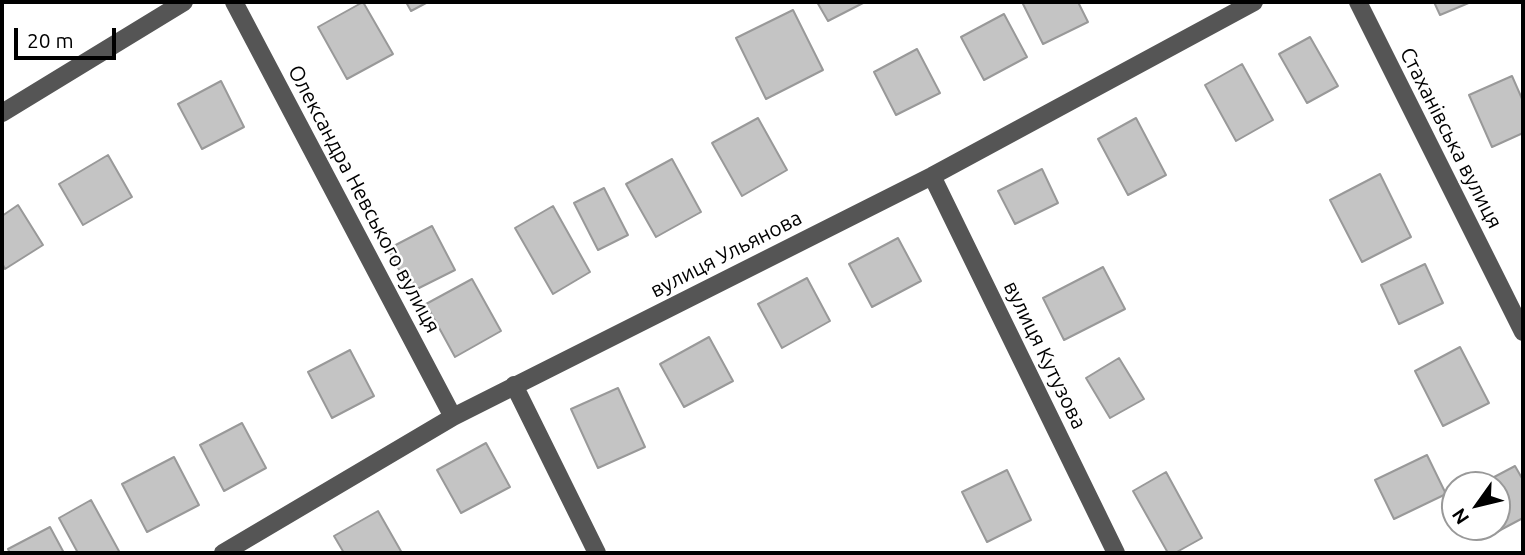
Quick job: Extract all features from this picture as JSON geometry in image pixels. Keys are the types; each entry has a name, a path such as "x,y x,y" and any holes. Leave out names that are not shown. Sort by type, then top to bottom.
{"street":[{"path":"2,113 184,2"},
{"name":"Олександра Невського вулиця","path":"234,2 453,417"},
{"name":"вулиця Ульянова","path":"223,553 453,417 932,177 1254,2"},
{"name":"Стаханівська вулиця","path":"1358,2 1523,332"},
{"name":"вулиця Кутузова","path":"932,177 1116,553"},
{"path":"514,385 597,553"}],"building":[{"path":"363,2 393,54 347,79 318,27"},
{"path":"406,2 428,2 411,11"},
{"path":"817,2 865,2 828,21"},
{"path":"1022,2 1078,2 1088,22 1043,44"},
{"path":"1434,2 1471,2 1440,15"},
{"path":"793,10 823,70 766,99 736,38"},
{"path":"1004,14 1027,57 984,80 961,37"},
{"path":"1310,37 1338,86 1307,103 1279,54"},
{"path":"917,49 940,93 896,115 874,72"},
{"path":"1242,64 1273,120 1236,141 1205,85"},
{"path":"1512,76 1523,101 1523,133 1492,147 1469,95"},
{"path":"221,81 244,127 202,149 178,104"},
{"path":"758,118 787,170 742,196 712,143"},
{"path":"1136,118 1166,175 1128,195 1098,139"},
{"path":"108,155 132,197 83,225 59,184"},
{"path":"672,159 701,212 656,237 626,184"},
{"path":"1042,169 1058,203 1015,224 998,191"},
{"path":"1380,174 1411,237 1362,262 1330,200"},
{"path":"604,188 628,235 598,250 574,203"},
{"path":"18,205 43,245 5,269 2,263 2,216"},
{"path":"553,206 590,272 553,294 515,228"},
{"path":"432,226 455,270 411,292 388,249"},
{"path":"898,238 921,281 872,307 849,264"},
{"path":"1425,264 1443,303 1399,324 1381,285"},
{"path":"1103,267 1125,309 1064,340 1043,298"},
{"path":"807,278 830,321 782,348 758,304"},
{"path":"472,279 501,331 455,357 426,304"},
{"path":"709,337 733,381 684,407 660,364"},
{"path":"1460,347 1489,403 1443,426 1415,371"},
{"path":"350,350 374,396 332,418 308,372"},
{"path":"1119,358 1144,399 1110,418 1086,378"},
{"path":"618,388 645,447 598,468 571,409"},
{"path":"242,423 266,468 224,491 200,445"},
{"path":"486,443 510,487 461,513 437,470"},
{"path":"1427,455 1441,484 1441,496 1394,519 1375,480"},
{"path":"174,457 199,505 147,532 122,484"},
{"path":"1515,466 1523,480 1523,518 1511,524 1511,471 1506,471"},
{"path":"1007,470 1031,520 987,542 962,492"},
{"path":"1166,472 1202,538 1175,553 1168,553 1133,491"},
{"path":"91,500 120,553 78,553 59,518"},
{"path":"378,511 402,553 344,553 334,536"},
{"path":"50,527 64,553 10,553 8,549"}]}
